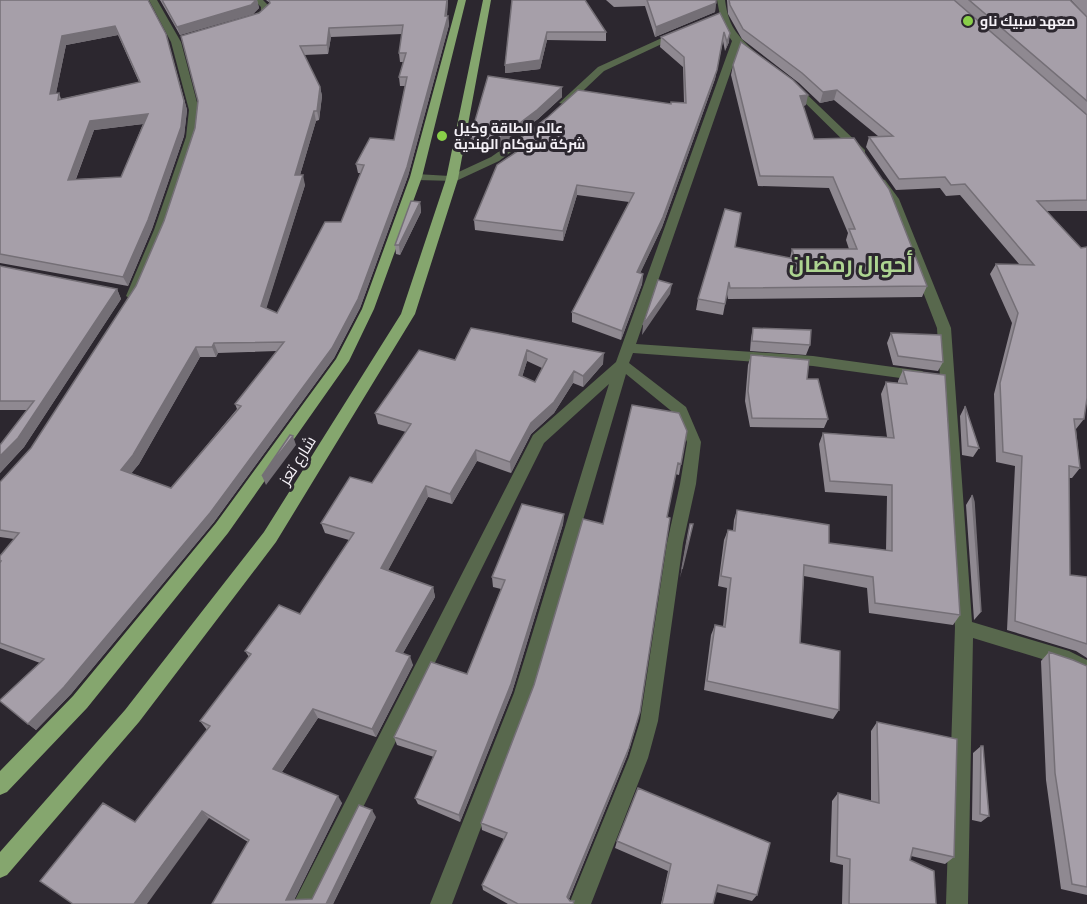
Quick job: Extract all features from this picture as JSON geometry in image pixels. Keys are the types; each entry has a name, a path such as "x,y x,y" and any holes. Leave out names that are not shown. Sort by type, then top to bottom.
{"main road":[{"name":"شارع تعز","path":"0,784 80,702 222,528 342,361 368,309 416,177 462,0"},
{"name":"شارع تعز","path":"0,868 132,716 270,537 408,314 452,179 487,0"}],"street":[{"path":"127,297 160,230 191,137 194,110 181,40 153,0"},
{"path":"239,23 257,18 266,12 265,6 258,0"},
{"path":"718,12 736,42 774,71 856,145 893,199 944,328 964,627 957,904"},
{"path":"560,108 601,69 689,29"},
{"path":"441,904 523,693 625,356 736,42"},
{"path":"416,177 452,179 495,159 543,123"},
{"path":"304,904 538,439 625,356 819,362 887,369 949,381"},
{"path":"580,904 638,758 649,721 675,543 694,442 681,411 625,356"},
{"path":"964,627 1069,659 1087,669"}],"building":[{"path":"0,0 148,0 166,34 184,101 181,127 148,220 123,277 0,254","holes":["115,26 140,82 58,100 59,93 50,94 62,36","148,114 121,177 68,180 90,121"]},
{"path":"162,0 256,0 251,5 177,27"},
{"path":"269,0 447,0 445,16 448,16 407,167 358,299 332,348 210,513 64,687 28,724 0,701 44,659 0,643 0,556 19,533 0,530 0,482 31,448 136,286 164,221 195,128 198,101 181,36 259,13 270,3","holes":["403,25 399,53 406,53 399,77 407,77 394,140 370,138 356,164 364,165 341,222 325,222 277,313 261,306 303,175 295,175 314,111 317,111 320,87 300,46 327,45 329,28","284,342 235,404 241,406 171,488 121,470 133,455 196,347 212,347 214,343"]},
{"path":"512,0 585,0 606,32 547,32 540,60 505,65"},
{"path":"647,0 716,0 716,3 656,27"},
{"path":"729,0 954,0 1087,115 1087,200 1037,201 1081,248 1087,247 1087,398 1084,419 1074,419 1080,468 1069,466 1070,575 1087,577 1087,644 1015,621 1022,456 1003,452 1000,383 1018,313 996,264 1034,265 965,184 951,185 945,177 899,179 869,137 893,136 837,90 823,92 802,73 743,29"},
{"path":"969,0 1070,0 1087,17 1087,101"},
{"path":"720,13 730,33 727,42 724,32 717,70 663,217 637,272 643,274 622,331 572,312 634,193 577,185 563,231 474,220 497,165 528,144 514,143 578,90 671,104 671,102 686,103 684,57 661,37"},
{"path":"741,42 793,80 808,95 800,96 814,139 854,138 889,189 927,286 730,288 729,282 725,304 698,299 725,209 741,213 735,247 795,259 792,249 857,249 849,229 855,229 833,177 760,176 733,65"},
{"path":"488,76 562,87 537,110 496,141 470,138"},
{"path":"411,201 420,202 399,245 395,245"},
{"path":"0,266 117,289 18,438 0,456 0,445 34,401 0,401"},
{"path":"658,280 672,284 643,325"},
{"path":"471,328 604,353 583,376 574,371 554,402 531,423 510,462 476,450 450,494 426,486 381,568 433,587 396,651 410,656 372,729 313,709 273,769 338,796 286,900 312,899 359,805 372,810 326,904 212,904 249,840 202,811 134,904 73,904 40,881 103,803 135,822 210,726 200,721 251,654 245,651 279,605 300,614 354,533 321,523 350,477 372,483 411,424 375,413 419,350 455,360","holes":["527,350 547,359 535,382 519,375"]},
{"path":"753,328 811,330 810,345 752,341"},
{"path":"891,333 941,335 943,362 898,356"},
{"path":"751,355 809,360 807,379 818,379 828,419 752,418 748,391"},
{"path":"903,370 945,375 960,615 875,603 873,577 804,565 800,643 840,651 839,710 707,681 715,625 725,627 731,578 721,576 728,530 735,531 737,510 829,525 829,543 892,551 892,485 830,481 823,433 894,438 886,382 907,384"},
{"path":"632,405 679,413 687,431 667,517 670,518 640,712 629,748 567,897 570,901 574,901 573,904 518,904 482,885 507,833 481,823 534,685 583,519 603,524"},
{"path":"965,406 979,448 968,446"},
{"path":"290,435 293,436 262,476"},
{"path":"972,495 974,502 981,612"},
{"path":"522,504 564,514 511,684 459,815 415,798 436,751 394,737 431,662 467,674 505,580 492,577"},
{"path":"690,524 693,524 682,569"},
{"path":"1049,652 1087,666 1087,887 1072,884 1055,773"},
{"path":"877,722 957,739 954,857 913,848 910,860 934,871 936,904 849,904 850,859 837,856 838,793 879,803"},
{"path":"981,746 983,746 989,816 980,814"},
{"path":"638,788 770,843 757,895 718,885 713,904 662,904 671,864 617,841"}],"place":[{"name":"معهد سبيك ناو","path":"968,21"},
{"name":"عالم الطاقة وكيل شركة سوكام الهندية","path":"442,136"}],"district":[{"name":"أحوال رمضان","path":"851,264"}]}
